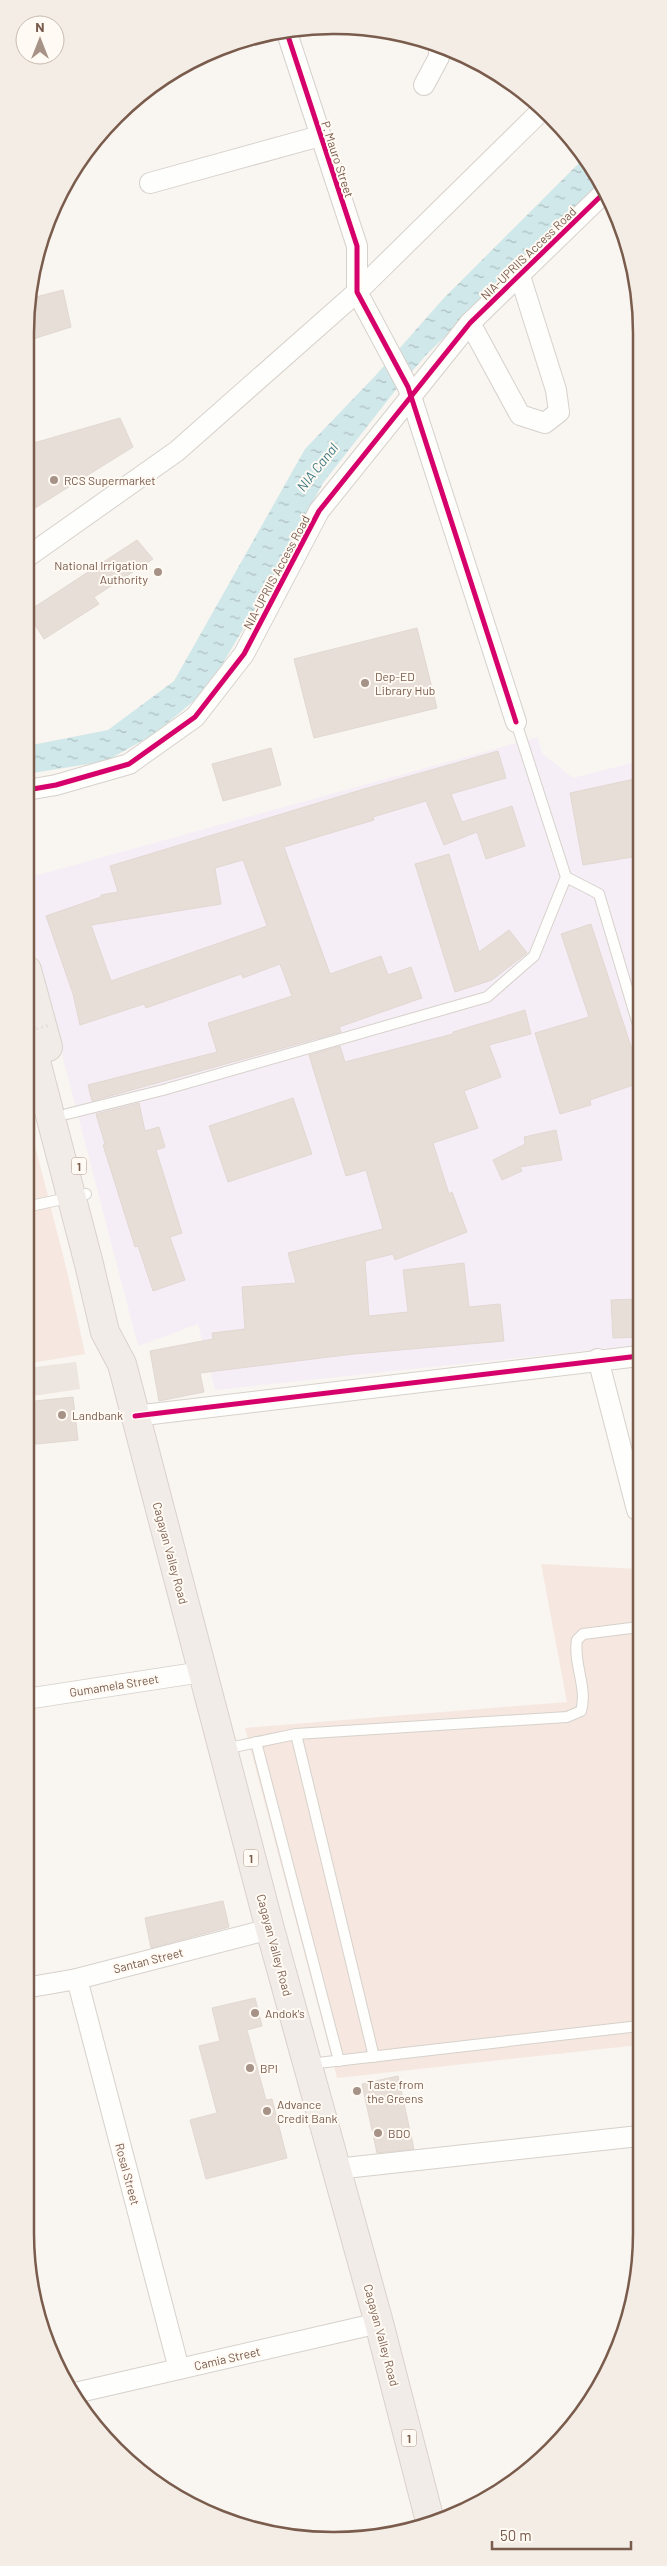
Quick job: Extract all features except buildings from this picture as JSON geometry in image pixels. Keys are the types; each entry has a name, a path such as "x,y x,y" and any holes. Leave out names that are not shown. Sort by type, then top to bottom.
{"highway":[{"name":"Cagayan Valley Road","path":"34,995 67,1114 79,1195"},
{"name":"Cagayan Valley Road","path":"39,1026 79,1195 123,1328 122,1364 202,1672 430,2516"}],"street":[{"name":"P. Mauro Street","path":"288,37 357,246 357,292"},
{"path":"424,86 439,54"},
{"path":"34,552 177,451 357,292 537,114"},
{"path":"150,183 320,136"},
{"name":"NIA-UPRIIS Access Road","path":"34,789 56,785 129,764 195,717 244,654 319,511 409,391 470,323 600,197"},
{"path":"470,323 520,415 545,423 559,412 556,390 520,276"},
{"path":"357,292 409,391 516,722"},
{"path":"135,1416 598,1359 633,1356"},
{"path":"598,1359 633,1495"},
{"name":"Gumamela Street","path":"34,1698 202,1672"},
{"name":"Santan Street","path":"34,1986 78,1978 270,1929"},
{"name":"Rosal Street","path":"78,1978 179,2369"},
{"path":"336,2169 633,2137"},
{"name":"Camia Street","path":"80,2392 379,2323"}],"lane":[{"path":"67,1114 173,1088 488,997 534,956 566,878 516,722"},
{"path":"566,878 599,894 633,1008"},
{"path":"34,1205 79,1195"},
{"path":"223,1750 296,1734 567,1717 581,1712 585,1700 575,1650 576,1640 583,1634 633,1628"},
{"path":"296,1734 374,2057"},
{"path":"256,1742 339,2061"},
{"path":"308,2064 633,2027"}],"shaded area":[{"path":"538,737 542,753 573,778 633,763 633,1346 215,1390 198,1324 138,1346 34,947 34,876"},
{"path":"34,1141 68,1275 85,1354 34,1363"},
{"path":"76,1362 80,1389 34,1396 34,1367"},
{"path":"541,1564 633,1569 633,2046 337,2078 245,1728 567,1702"}],"water":[{"name":"NIA Canal","path":"580,162 596,190 428,353 394,392 323,483 258,604 207,690 154,734 106,761 34,773 34,745 108,730 174,681 305,449 376,375 443,299"}],"cycle path":[{"path":"288,37 357,246 357,292 408,387 516,722"},
{"path":"34,789 56,785 129,764 195,717 244,654 319,511 470,323 600,197"},
{"path":"135,1416 633,1357"}],"place":[{"name":"RCS Supermarket","path":"54,480"},
{"name":"National Irrigation Authority","path":"158,572"},
{"name":"Dep-ED Library Hub","path":"365,683"},
{"name":"Landbank","path":"62,1415"},
{"name":"Andok's","path":"255,2013"},
{"name":"BPI","path":"250,2068"},
{"name":"Taste from the Greens","path":"357,2091"},
{"name":"Advance Credit Bank","path":"267,2111"},
{"name":"BDO","path":"378,2133"}]}
